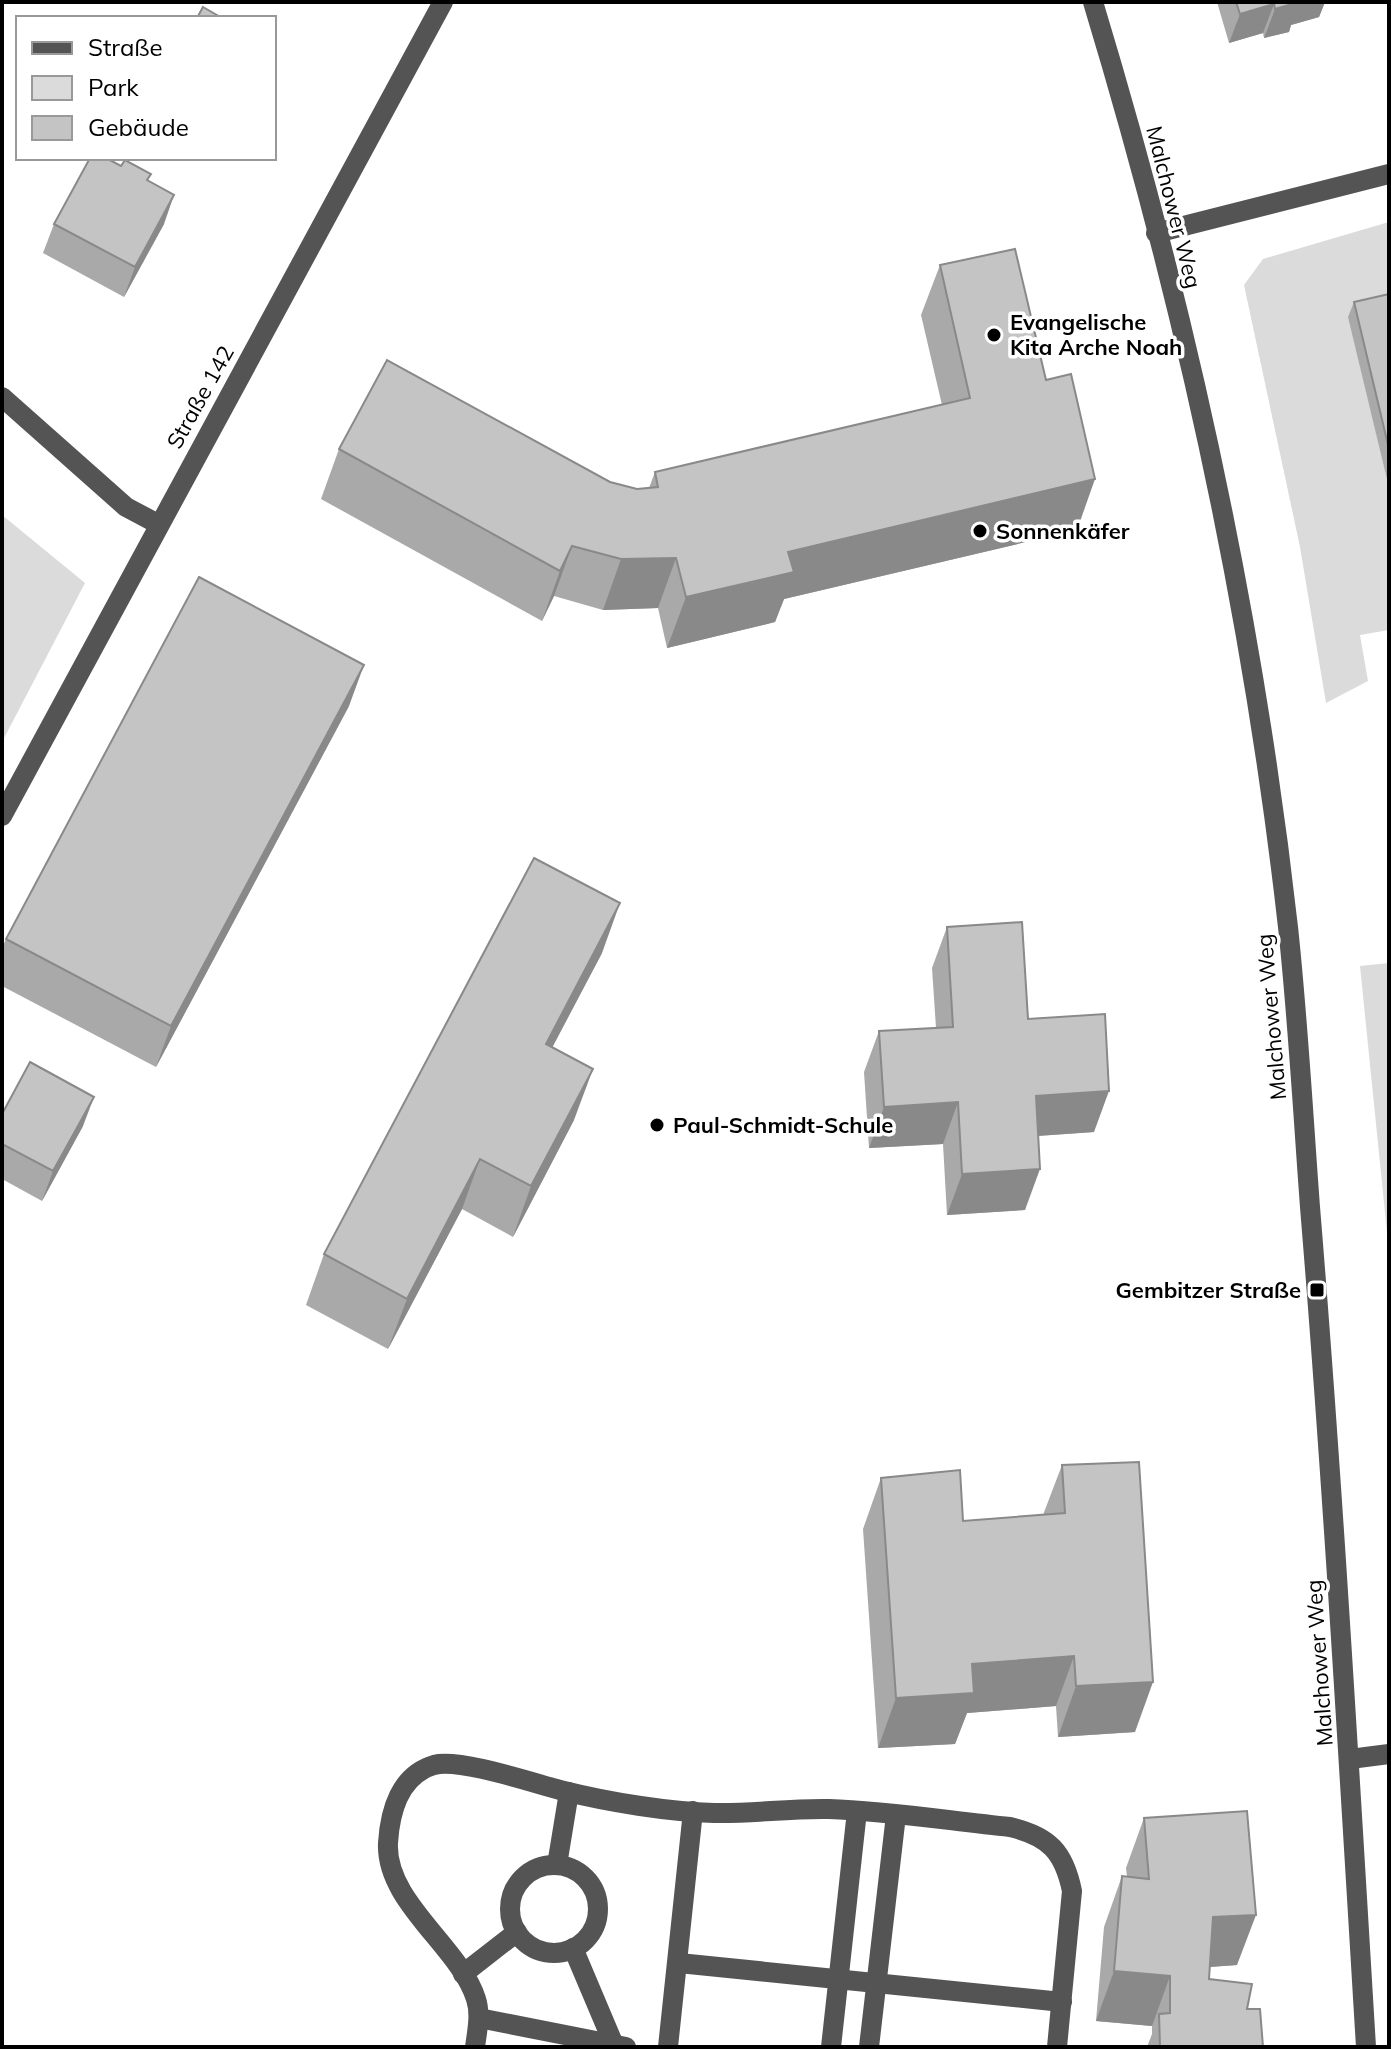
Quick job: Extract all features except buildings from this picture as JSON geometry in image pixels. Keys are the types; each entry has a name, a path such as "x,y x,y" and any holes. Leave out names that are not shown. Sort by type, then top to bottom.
{"street":[{"name":"Straße 142","path":"2,816 443,2"},
{"name":"Malchower Weg","path":"1093,2 1123,100 1223,520 1264,749 1286,914 1350,1759 1366,2047"},
{"path":"1156,233 1389,174"},
{"path":"2,397 126,507 158,524"},
{"path":"1350,1759 1389,1754"},
{"path":"475,2047 479,2018 476,1999 463,1974 421,1919 397,1878 388,1846 392,1808 411,1776 436,1764 476,1769 569,1792 693,1811 857,1811 1010,1827 1035,1833 1055,1849 1068,1870 1072,1891 1057,2047"},
{"path":"557,1865 569,1792"},
{"path":"668,2047 693,1811"},
{"path":"831,2047 857,1811"},
{"path":"869,2047 896,1815"},
{"path":"557,1865 586,1879 597,1903 592,1930 573,1948 546,1952 533,1947 517,1932 510,1915 515,1888 524,1876 535,1869 557,1865"},
{"path":"463,1974 517,1932"},
{"path":"573,1948 620,2046"},
{"path":"679,1963 1062,2002"},
{"path":"479,2018 620,2046"}],"green space":[{"path":"1389,222 1389,308 1349,318 1389,488 1389,630 1360,635 1368,681 1326,703 1300,547 1244,285 1263,259"},
{"path":"2,515 85,583 2,742"},
{"path":"1389,963 1389,1252 1360,966"}],"place":[{"name":"Evangelische Kita Arche Noah","path":"994,335"},
{"name":"Sonnenkäfer","path":"980,531"},
{"name":"Paul-Schmidt-Schule","path":"657,1125"},
{"name":"Gembitzer Straße","path":"1317,1290"}]}
